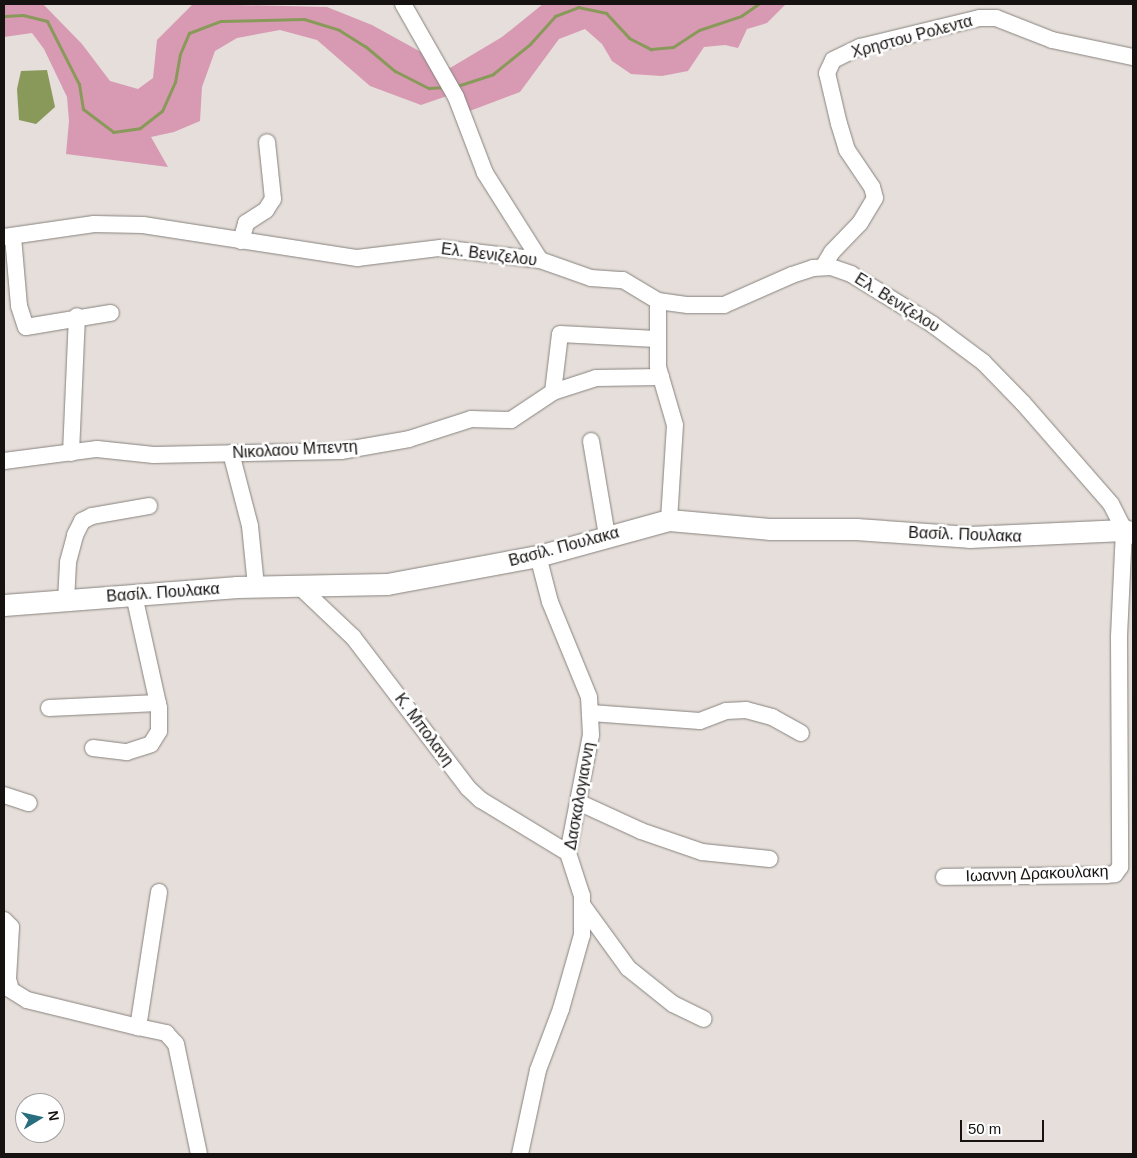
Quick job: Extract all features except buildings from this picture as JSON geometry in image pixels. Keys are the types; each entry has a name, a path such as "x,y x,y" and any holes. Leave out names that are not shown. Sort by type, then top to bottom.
{"main road":[{"name":"Βασίλ. Πουλακα","path":"4,605 256,586 387,584 538,556 669,520 768,529 856,529 969,537 1129,532"}],"street":[{"path":"403,4 456,97 485,173 540,260"},
{"name":"Χρηστου Ρολεντα","path":"823,267 832,252 860,223 875,198 872,187 847,150 827,73 832,60 860,48 980,18 996,18 1052,40 1133,57"},
{"path":"241,241 246,223 266,210 273,199 267,142"},
{"name":"Ελ. Βενιζελου","path":"8,237 94,224 143,225 357,258 440,248 540,260 591,278 623,280 658,301 688,306 724,305 792,275 823,267 851,274 932,324 983,362 1110,504 1129,532"},
{"path":"8,237 23,324 37,328 77,316 111,313"},
{"path":"658,301 656,338 661,377 675,424 669,520"},
{"path":"71,453 77,316"},
{"path":"553,392 560,334 602,338 656,338"},
{"name":"Νικολαου Μπεντη","path":"4,461 97,449 154,455 341,451 409,439 471,419 511,420 553,392 596,378 661,377"},
{"path":"591,441 607,536"},
{"path":"231,453 250,526 256,586"},
{"path":"66,601 68,562 75,535 82,521 92,516 149,506"},
{"name":"Ιωαννη Δρακουλακη","path":"944,877 1106,875 1114,874 1120,867 1119,638 1129,532"},
{"name":"Δασκαλογιαννη","path":"520,1154 538,1070 561,1009 582,934 583,906 568,852 591,735 591,713 582,675 550,602 538,556"},
{"name":"Κ. Μπολανη","path":"299,586 353,637 468,788 481,800 568,852"},
{"path":"92,748 126,752 151,744 159,731 158,703 134,595"},
{"path":"49,708 158,703"},
{"path":"591,713 700,721 726,711 746,710 772,716 801,733"},
{"path":"4,795 29,803"},
{"path":"578,802 640,831 702,852 770,859"},
{"path":"138,1027 159,892"},
{"path":"583,906 628,968 673,1004 704,1019"},
{"path":"4,920 11,927 8,979 11,990 27,1000 65,1011 166,1033 176,1044 199,1154"}],"shaded area":[{"path":"4,4 43,4 82,44 110,81 138,89 153,78 157,40 193,4 327,7 372,25 450,68 502,37 543,4 786,4 767,23 747,29 738,48 725,45 704,47 688,71 662,76 631,74 612,61 602,44 585,29 559,39 520,92 459,115 447,96 421,105 370,86 317,40 280,30 237,38 215,51 202,87 200,121 174,132 151,137 168,167 66,154 69,121 67,97 44,49 32,33 4,37"},
{"path":"47,70 55,107 36,124 19,120 17,89 21,71"}],"waterway":[{"path":"457,86 493,74 530,44 555,16 578,7 606,13 629,38 651,49 673,47 699,30 741,16 758,4"},
{"path":"4,16 23,15 47,21 79,84 83,109 113,132 140,128 162,111 175,82 180,54 189,33 221,21 304,19 339,30 365,46 395,71 429,88 445,87"}]}
